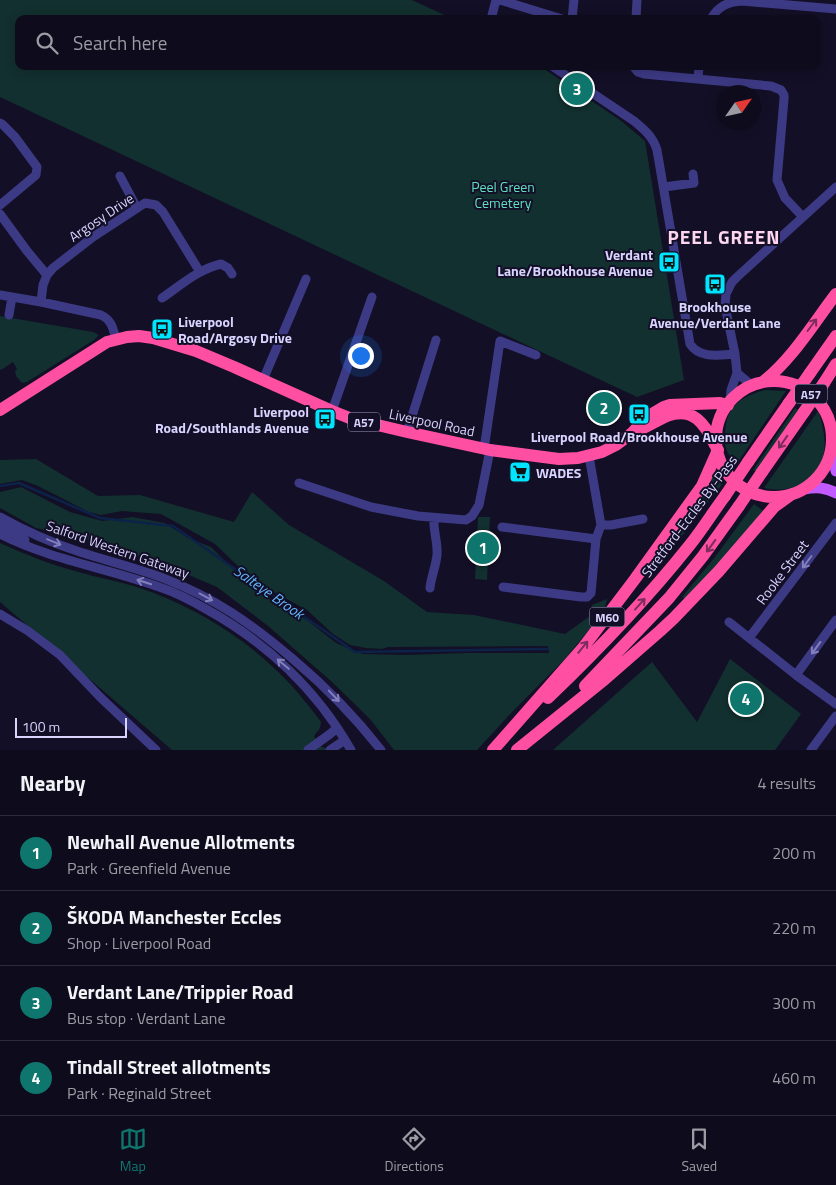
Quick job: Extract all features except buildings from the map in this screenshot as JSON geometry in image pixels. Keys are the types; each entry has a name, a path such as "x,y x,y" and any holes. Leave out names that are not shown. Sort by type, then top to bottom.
{"highway":[{"path":"729,403 745,389 777,371 836,294"},
{"name":"Liverpool Road","path":"0,410 107,342 139,336 153,338 196,351 332,412 352,419 487,450 559,458 590,456 616,445 632,433 647,417 664,407 680,404 729,403"},
{"name":"Stretford-Eccles By-Pass","path":"494,750 556,691 657,584 690,544 836,336"},
{"name":"M60","path":"517,750 568,703 669,598 704,556 836,364"},
{"path":"824,382 836,368"},
{"name":"A57","path":"758,383 778,381 792,384 811,394 821,404 828,417 832,442"},
{"name":"A57","path":"729,403 719,422 716,435 717,449 727,472 743,487 756,494 778,497 798,491"},
{"name":"Liverpool Road","path":"632,433 674,414 685,414 697,418 705,426 717,449"},
{"path":"798,491 815,480 828,462 836,416"},
{"name":"M60","path":"494,750 582,649 610,613 695,497 708,475 717,449"},
{"name":"M60","path":"517,750 667,624 714,576 774,507 798,491"}],"main road":[{"name":"A57","path":"832,442 836,471"},
{"name":"A57","path":"798,491 824,488 836,493"}],"street":[{"path":"492,15 496,0"},
{"path":"500,0 549,15"},
{"path":"572,15 574,0"},
{"path":"636,15 637,0"},
{"path":"714,15 724,5 742,1 836,9"},
{"path":"558,70 634,121 652,138 657,150 664,187 690,344 701,354 734,354"},
{"path":"636,70 644,74 772,86 783,92 784,109 777,180 785,198 803,217"},
{"path":"698,79 699,70"},
{"path":"0,123 15,138 37,167 36,175 0,205"},
{"path":"664,187 694,183 693,174"},
{"path":"120,176 137,208"},
{"path":"729,403 731,390 737,374 725,306 728,288 737,276 836,187"},
{"name":"Argosy Drive","path":"47,275 53,268 93,237 144,203 156,205 163,212 200,272"},
{"path":"0,214 47,275 41,302"},
{"path":"162,298 200,272 213,266 221,264 228,268 232,274"},
{"path":"263,380 306,279"},
{"path":"0,296 41,302 105,317 112,324 116,339"},
{"path":"9,315 12,297"},
{"path":"332,412 372,297"},
{"path":"407,432 436,340"},
{"path":"299,483 372,507 434,518 466,520 476,512 479,506 500,341 536,355"},
{"path":"737,374 749,383 758,383"},
{"path":"503,587 587,597 591,593 596,539 601,525 590,456"},
{"name":"Salford Western Gateway","path":"0,517 54,543 163,578 194,591 224,607 252,626 318,680 361,724 381,750"},
{"path":"430,588 435,577 437,557 436,538 433,528 434,518"},
{"path":"601,525 644,519"},
{"name":"Rooke Street","path":"749,638 836,523"},
{"path":"0,527 21,538 37,550"},
{"path":"502,527 596,539"},
{"name":"Salford Western Gateway","path":"0,534 62,559 163,588 226,620 290,670 318,701 351,750"},
{"path":"0,614 28,631 60,655 100,697 156,750"},
{"path":"796,675 836,620"},
{"path":"729,622 836,704"},
{"path":"811,750 836,716"},
{"path":"307,750 337,728"},
{"path":"330,750 345,740"}],"green space":[{"name":"Peel Green Cemetery","path":"0,0 412,0 444,15 15,15 15,70 546,70 620,120 645,141 684,380 637,397 0,97"},
{"path":"0,316 93,332 99,335 27,382 22,383 16,376 15,371 17,369 13,362 0,369"},
{"path":"765,390 786,391 736,465 728,453 725,444 728,417 735,405 745,397"},
{"path":"795,408 798,410 756,472 753,470"},
{"path":"818,411 825,444 823,458 818,471 809,480 797,487 782,489 764,488"},
{"path":"36,459 98,496 140,495 234,522 252,492 289,525 384,581 427,612 474,615 565,634 590,616 592,605 607,599 604,612 564,660 477,750 394,750 370,719 331,681 268,626 217,587 158,562 81,538 36,528 0,508 0,492 21,487 70,512 102,521 132,517 165,523 188,538 211,547 239,575 267,597 307,620 336,643 363,654 549,653 548,646 388,647 382,649 350,645 333,634 307,610 268,589 243,571 215,544 161,514 122,511 101,515 89,512 22,480 0,484 0,460"},
{"path":"713,474 724,482 670,551 665,547"},
{"path":"754,504 765,512 687,600 682,597 715,557"},
{"path":"478,517 490,517 487,580 475,579"},
{"path":"0,543 56,565 137,587 159,595 180,604 221,627 259,654 296,690 321,722 314,736 320,746 327,750 172,750 0,602"},
{"path":"730,659 801,714 775,750 553,750 652,662 697,722"}],"waterway":[{"name":"Salteye Brook","path":"0,486 19,483 100,518 173,526 355,652 548,649"}],"place":[{"name":"Verdant Lane/Trippier Road","path":"577,89"},
{"name":"Verdant Lane/Brookhouse Avenue","path":"669,262"},
{"name":"Brookhouse Avenue/Verdant Lane","path":"715,284"},
{"name":"Liverpool Road/Argosy Drive","path":"162,329"},
{"name":"ŠKODA Manchester Eccles","path":"604,408"},
{"name":"Liverpool Road/Brookhouse Avenue","path":"639,414"},
{"name":"Liverpool Road/Southlands Avenue","path":"325,419"},
{"name":"WADES","path":"520,472"},
{"name":"Newhall Avenue Allotments","path":"483,548"},
{"name":"Tindall Street allotments","path":"746,699"}],"district":[{"name":"PEEL GREEN","path":"724,236"}]}
